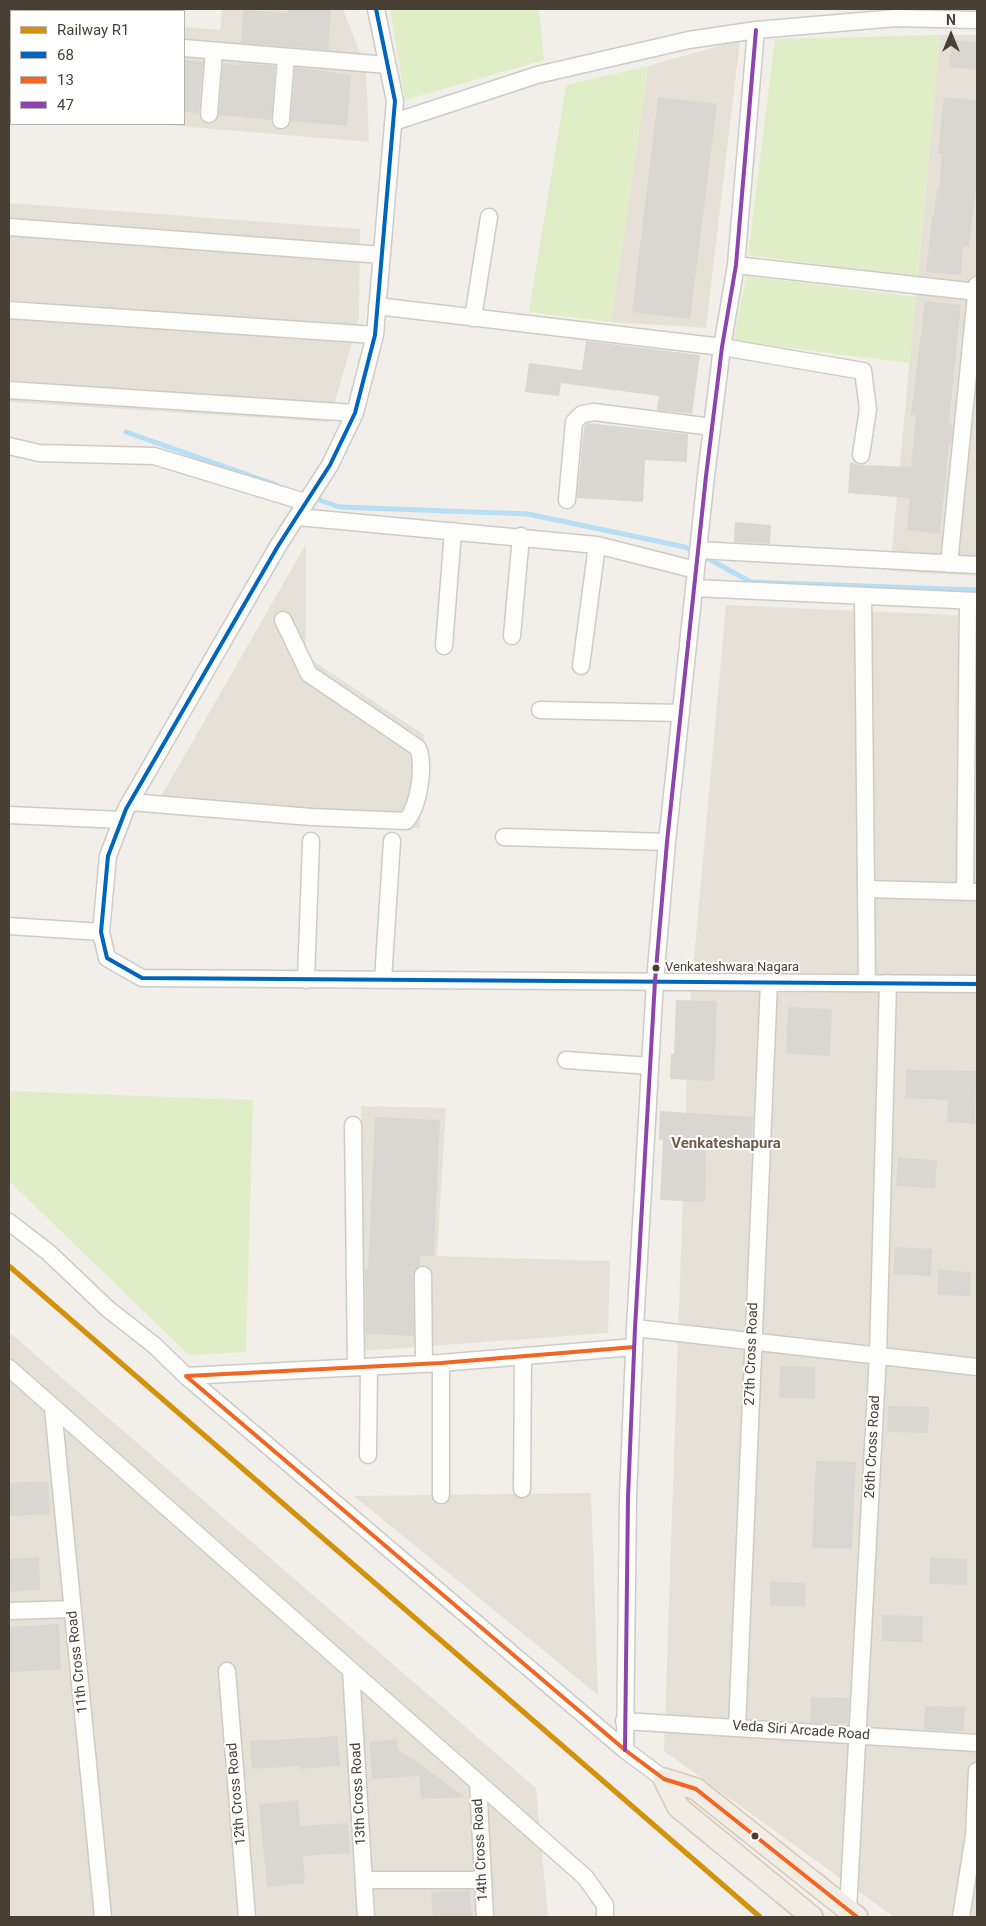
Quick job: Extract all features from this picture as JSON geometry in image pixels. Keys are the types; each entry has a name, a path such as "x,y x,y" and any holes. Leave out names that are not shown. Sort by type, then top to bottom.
{"main road":[{"path":"664,1779 696,1789 853,1914"},
{"path":"664,1779 678,1807 812,1917"}],"street":[{"path":"376,9 395,101 394,122 375,334 354,413 330,465 273,554 130,802 108,856 101,932 107,958 142,978 655,980 977,984"},
{"path":"394,122 537,74 690,40 756,30 896,18 977,20"},
{"path":"625,1750 628,1507 634,1347 655,980 667,842 697,558 722,347 736,265 756,30"},
{"path":"185,48 388,65"},
{"path":"208,114 214,51"},
{"path":"281,120 286,56"},
{"path":"473,318 489,217"},
{"path":"9,227 382,255"},
{"path":"736,265 977,292"},
{"path":"949,564 977,285"},
{"path":"378,306 722,347 863,371 868,409 861,455"},
{"path":"9,310 375,334"},
{"path":"9,390 354,413"},
{"path":"567,500 574,422 582,414 594,412 712,427"},
{"path":"9,446 39,453 154,456 308,497"},
{"path":"298,517 520,536 697,558 977,565"},
{"path":"444,646 453,531"},
{"path":"512,636 520,536"},
{"path":"581,666 597,545"},
{"path":"694,588 973,601 971,892 866,889"},
{"path":"863,597 867,983"},
{"path":"130,802 391,822 406,821 414,812 422,760 418,748 309,674 283,620"},
{"path":"540,710 681,713"},
{"path":"9,815 122,820"},
{"path":"504,837 667,842"},
{"path":"306,980 311,841"},
{"path":"383,980 392,841"},
{"path":"9,926 101,932"},
{"name":"27th Cross Road","path":"737,1727 768,982"},
{"name":"26th Cross Road","path":"853,1914 859,1735 878,1354 888,983"},
{"path":"566,1060 650,1066"},
{"path":"353,1125 368,1455"},
{"path":"9,1222 48,1252 108,1309 154,1344 186,1376 625,1750 664,1779"},
{"path":"422,1275 424,1364"},
{"path":"635,1328 878,1354 977,1367"},
{"path":"186,1376 524,1358 634,1347"},
{"path":"522,1489 524,1358"},
{"path":"441,1363 441,1495"},
{"path":"9,1368 585,1877 605,1905 605,1917"},
{"name":"11th Cross Road","path":"53,1408 103,1917"},
{"path":"9,1611 72,1608"},
{"name":"13th Cross Road","path":"351,1670 366,1917"},
{"name":"12th Cross Road","path":"227,1671 247,1917"},
{"name":"Veda Siri Arcade Road","path":"624,1721 977,1743"},
{"path":"961,1917 975,1836 977,1771"},
{"name":"14th Cross Road","path":"478,1782 485,1917"},
{"path":"364,1880 483,1880"}],"shaded area":[{"path":"9,9 73,9 10,10 9,111"},
{"path":"222,9 343,9 366,68 369,142 166,125 185,125 185,27 220,30"},
{"path":"940,35 977,35 977,576 890,571"},
{"path":"740,40 706,328 611,322 648,66"},
{"path":"9,203 360,229 359,319 329,422 9,402"},
{"path":"306,544 306,656 424,735 420,828 155,807"},
{"path":"726,605 977,616 977,1917 894,1917 664,1751 689,1014"},
{"path":"361,1106 446,1108 437,1256 610,1261 608,1333 362,1351"},
{"path":"9,1332 536,1788 548,1917 9,1917"},
{"path":"591,1493 598,1695 354,1496"}],"green space":[{"path":"390,9 539,9 544,60 405,100"},
{"path":"940,35 917,277 748,255 775,39"},
{"path":"648,66 611,322 529,312 566,85"},
{"path":"746,276 916,297 909,363 733,341"},
{"path":"9,1091 253,1100 246,1352 189,1355 9,1181"}],"building":[{"path":"288,9 331,9 328,50 241,43 243,10 287,13"},
{"path":"952,40 977,42 977,70 949,67"},
{"path":"185,60 203,62 199,113 185,112"},
{"path":"239,63 275,66 271,120 219,115 223,64 239,65"},
{"path":"295,67 351,75 347,126 291,121"},
{"path":"658,97 717,104 690,319 632,312"},
{"path":"944,97 977,100 977,180 969,247 963,246 961,275 926,272 932,216 934,216 937,188 939,189 942,154 938,153"},
{"path":"925,301 961,305 949,423 953,423 951,444 949,444 940,534 907,530 910,498 848,493 850,462 860,465 911,467 916,415 911,415"},
{"path":"586,341 700,355 692,414 657,410 659,396 561,383 559,396 525,392 529,363 582,370"},
{"path":"587,423 688,434 687,462 645,460 643,502 577,498 584,427"},
{"path":"735,522 771,525 770,544 734,542"},
{"path":"676,1000 717,1001 714,1081 670,1079 671,1054 674,1054"},
{"path":"788,1007 832,1009 830,1056 786,1054"},
{"path":"906,1070 976,1071 975,1124 947,1122 948,1100 905,1098"},
{"path":"660,1111 753,1117 751,1146 706,1144 705,1202 660,1200 663,1140 659,1140"},
{"path":"375,1117 440,1120 434,1256 420,1255 420,1266 413,1275 414,1336 366,1334 365,1270 368,1269"},
{"path":"898,1158 937,1160 935,1188 896,1186"},
{"path":"895,1247 932,1249 931,1276 893,1274"},
{"path":"938,1270 971,1272 970,1296 937,1295"},
{"path":"780,1366 815,1367 815,1399 779,1398"},
{"path":"888,1406 929,1407 928,1433 887,1432"},
{"path":"816,1461 856,1462 852,1549 812,1548"},
{"path":"48,1481 50,1514 9,1516 9,1483"},
{"path":"39,1557 40,1590 9,1592 9,1559"},
{"path":"930,1558 967,1559 967,1585 929,1584"},
{"path":"770,1582 805,1583 805,1607 770,1606"},
{"path":"882,1615 923,1616 922,1642 882,1641"},
{"path":"59,1624 61,1670 9,1672 9,1627"},
{"path":"811,1697 849,1698 848,1724 810,1723"},
{"path":"925,1706 965,1707 964,1731 924,1730"},
{"path":"337,1736 340,1766 300,1769 300,1766 252,1769 250,1741"},
{"path":"397,1739 398,1749 465,1797 421,1799 419,1776 372,1779 369,1742"},
{"path":"298,1800 300,1826 348,1823 350,1853 303,1856 305,1883 267,1887 259,1804"},
{"path":"470,1890 472,1917 433,1917 431,1892"}],"waterway":[{"path":"126,432 277,485"},
{"path":"313,498 340,507 528,514 685,547 696,552"},
{"path":"703,556 751,582 977,590"}],"railway":[{"path":"9,1266 760,1917"}],"rail line":[{"name":"R1","path":"9,1266 760,1917"}],"transit line":[{"name":"68","path":"376,9 395,101 375,335 355,413 330,465 278,546 126,809 108,856 101,932 107,958 142,978 977,984"},
{"name":"47","path":"625,1750 628,1497 635,1328 655,981 667,842 706,476 722,347 736,265 756,30"},
{"name":"13","path":"634,1347 441,1363 186,1376 625,1750 664,1779 696,1789 857,1917"}],"place":[{"name":"Venkateshwara Nagara","path":"656,968"}],"district":[{"name":"Venkateshapura","path":"726,1144"}]}
